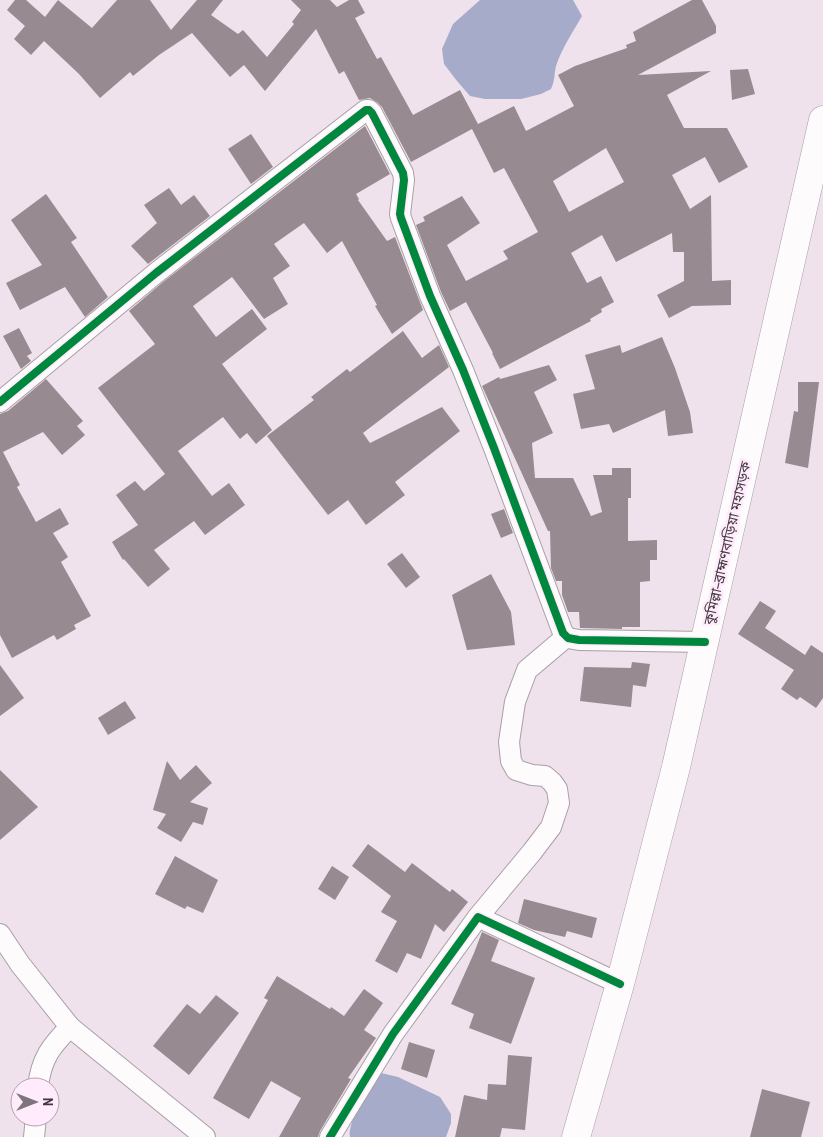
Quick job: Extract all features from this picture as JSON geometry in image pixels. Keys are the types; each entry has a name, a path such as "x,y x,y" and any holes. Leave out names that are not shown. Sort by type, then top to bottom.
{"highway":[{"name":"কুমিল্লা–ব্রাহ্মণবাড়িয়া মহাসড়ক","path":"576,1137 620,984 676,767 823,120"}],"street":[{"path":"0,402 156,273 366,110 371,111 404,180 401,218 430,296 463,370 524,526 560,626 566,637 578,640 705,642"},
{"path":"330,1137 393,1034 478,917 551,827 559,803 557,789 545,776 532,775 516,770 511,761 509,742 515,702 527,670 566,637"},
{"path":"478,917 620,984"},
{"path":"0,934 20,964 70,1027 205,1137"},
{"path":"39,1077 43,1060 56,1041 70,1027"}],"water":[{"path":"480,0 573,0 582,16 558,59 551,89 541,94 521,99 485,99 470,96 457,81 444,64 442,49 453,24"},
{"path":"381,1073 398,1077 440,1097 451,1114 451,1123 446,1137 350,1137 352,1123 359,1106 377,1075"}],"building":[{"path":"15,0 26,0 45,17 58,0 92,28 117,0 150,0 171,30 197,0 223,0 211,15 238,34 243,30 267,57 294,24 292,22 301,10 291,0 330,0 337,7 349,0 358,0 365,13 355,18 377,59 381,57 413,115 460,90 478,124 514,106 526,131 574,106 558,75 575,66 627,48 626,45 636,41 633,32 692,0 702,0 716,26 716,33 638,75 711,71 667,95 684,128 727,128 748,167 719,183 705,157 672,175 690,209 711,195 712,281 731,280 731,305 692,306 669,318 657,295 684,281 684,252 673,252 672,233 616,262 602,235 571,253 587,283 601,276 614,302 601,309 602,312 590,319 591,321 500,369 466,302 450,311 416,225 425,221 423,217 462,196 480,223 447,245 466,281 508,259 503,251 538,232 504,168 494,173 472,129 411,162 382,107 370,98 359,100 344,71 339,74 316,29 265,91 244,65 230,77 192,33 159,55 133,76 130,72 100,98 79,74 44,41 31,55 14,39 25,26 7,10","holes":["606,148 624,182 569,212 553,181"]},
{"path":"748,69 755,94 732,100 730,70"},
{"path":"365,126 390,174 356,194 358,200 387,241 395,237 423,310 392,334 375,306 377,305 342,241 327,253 304,223 274,244 290,266 273,278 288,304 264,319 232,277 193,306 216,337 252,309 267,329 222,364 272,430 256,444 247,433 240,439 223,417 178,451 212,496 229,483 245,505 205,535 194,521 154,550 170,569 148,587 123,560 112,542 138,525 116,495 135,481 144,491 165,474 98,388 155,344 129,311 163,282"},
{"path":"251,134 273,167 251,184 228,149"},
{"path":"169,188 181,205 194,195 210,216 148,264 131,246 157,223 144,205"},
{"path":"46,194 77,238 71,242 108,297 85,317 65,287 20,310 6,283 42,265 11,220"},
{"path":"19,328 32,353 27,356 31,361 21,369 3,336"},
{"path":"403,331 422,358 439,345 449,367 363,433 370,443 442,407 460,431 395,482 405,495 366,525 348,500 328,515 267,436 314,400 311,397 347,369 350,372"},
{"path":"662,337 690,412 693,433 668,436 665,410 613,433 609,424 581,429 573,394 595,389 585,355 620,345 622,353"},
{"path":"549,365 557,380 534,392 553,433 532,443 535,478 573,478 591,516 602,512 593,475 612,475 612,468 631,468 631,498 628,498 628,541 657,540 657,560 650,560 650,581 640,582 640,627 622,627 622,629 580,628 579,612 568,612 562,595 562,581 556,581 551,568 550,531 548,531 482,386 499,377 500,379"},
{"path":"46,379 83,421 77,426 85,435 62,455 43,432 3,452 20,485 17,487 36,522 60,508 69,524 53,533 68,557 61,562 91,616 74,625 76,629 57,640 54,635 12,658 0,635 0,414 8,411"},
{"path":"798,382 819,382 808,468 785,463 794,411 798,412"},
{"path":"504,509 513,533 501,538 491,514"},
{"path":"402,553 420,577 406,588 387,564"},
{"path":"491,574 511,612 515,645 467,650 452,595"},
{"path":"760,601 776,611 765,628 805,655 811,645 823,653 823,698 816,708 800,697 797,700 781,689 794,670 738,634"},
{"path":"632,662 650,664 646,687 633,685 631,707 580,701 584,667 631,668"},
{"path":"0,665 24,698 0,716"},
{"path":"125,701 136,718 108,735 98,718"},
{"path":"167,761 180,780 196,765 212,783 190,802 208,808 203,825 193,822 181,842 157,828 166,814 153,810"},
{"path":"0,770 38,807 0,840"},
{"path":"368,844 405,872 412,863 450,892 452,889 468,902 444,932 435,924 421,959 407,953 397,973 375,961 397,921 381,912 391,896 352,866"},
{"path":"175,856 218,880 203,913 187,906 185,909 155,894"},
{"path":"332,866 349,877 335,900 318,889"},
{"path":"524,899 597,918 592,938 567,931 565,937 534,930 518,923"},
{"path":"482,932 499,940 491,961 535,978 511,1044 469,1028 474,1014 451,1004"},
{"path":"277,976 344,1016 364,989 383,1003 364,1030 376,1038 348,1078 351,1079 318,1137 279,1137 301,1098 271,1081 249,1119 213,1098 268,1000 264,998"},
{"path":"216,995 239,1013 189,1075 153,1046 187,1004 200,1014"},
{"path":"409,1042 435,1050 427,1078 401,1069"},
{"path":"508,1055 532,1057 525,1130 502,1128 500,1137 455,1137 464,1095 487,1100 488,1084 506,1085"},
{"path":"762,1089 810,1102 801,1137 750,1137"}],"cycle path":[{"path":"0,402 156,273 366,110 369,110 403,173 401,218 430,296 463,370 494,448 563,633 568,638 579,640 705,642"},
{"path":"330,1137 393,1034 478,917 620,984"}]}
